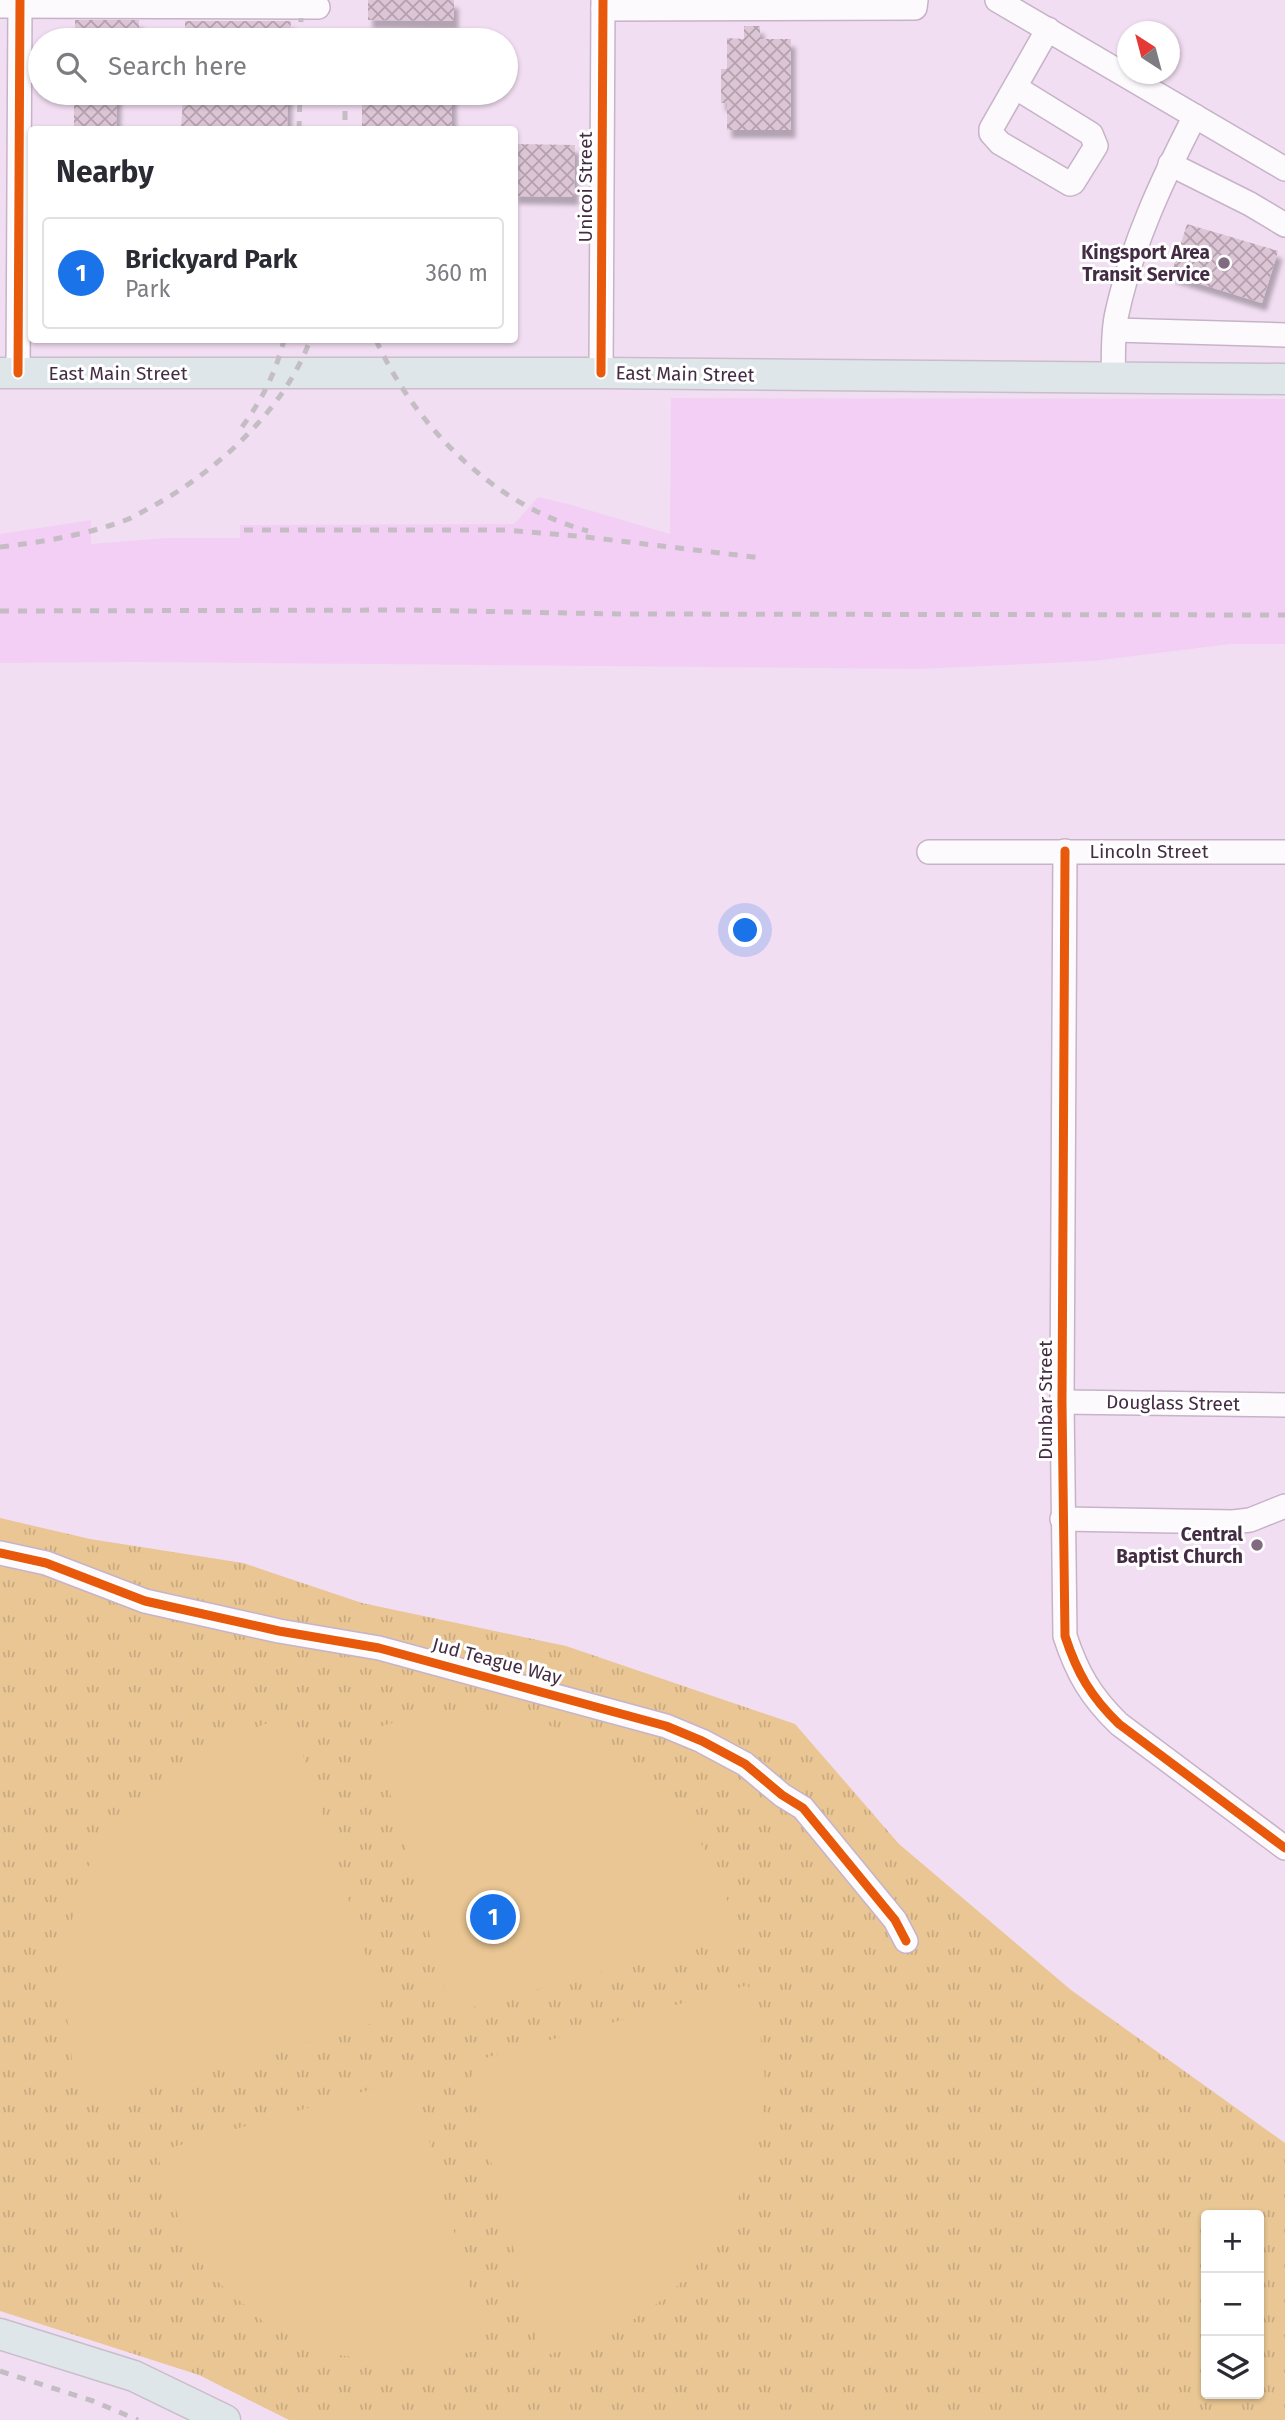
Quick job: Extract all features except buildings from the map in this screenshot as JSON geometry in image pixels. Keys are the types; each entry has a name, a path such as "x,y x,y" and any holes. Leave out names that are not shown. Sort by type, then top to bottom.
{"main road":[{"name":"East Main Street","path":"9,373 601,373 1285,379"},
{"path":"0,2334 134,2376 225,2420"}],"street":[{"path":"603,5 915,8 916,0"},
{"path":"1004,2 1285,169"},
{"path":"9,373 17,234 13,4 318,7"},
{"name":"Unicoi Street","path":"601,373 603,5"},
{"path":"1015,87 1091,134 1095,140 1096,146 1073,183 1070,184 994,138 991,129 1048,29"},
{"path":"1113,378 1116,315 1139,241 1170,164 1195,116"},
{"path":"1170,164 1250,204 1285,225"},
{"path":"1115,330 1285,335"},
{"name":"Dunbar Street","path":"1065,851 1062,1402 1065,1636 1073,1661 1086,1686 1119,1724 1285,1848"},
{"name":"Lincoln Street","path":"929,852 1285,852"},
{"name":"Douglass Street","path":"1062,1402 1285,1405"},
{"path":"1062,1519 1233,1522 1250,1520 1285,1506"},
{"name":"Jud Teague Way","path":"0,1553 46,1563 145,1601 279,1631 379,1647 666,1726 702,1741 745,1764 782,1795 803,1808 894,1920 906,1941"}],"shaded area":[{"path":"671,398 1285,399 1285,644 1231,644 1094,661 918,669 0,663 0,534 91,520 91,544 166,538 240,538 240,525 514,524 538,497 670,534"}],"green space":[{"path":"0,1518 90,1539 243,1563 362,1603 566,1646 795,1724 899,1844 1071,1990 1285,2143 1285,2420 289,2420 199,2375 0,2311"},
{"path":"448,1710 489,1711 600,1741 647,1774 688,1821 717,1871 739,1934 462,2010 449,2003 372,1729"},
{"path":"290,1714 384,2013 374,2023 88,2104 72,2061 62,1973 71,1923 84,1875 104,1836 146,1793 186,1764 237,1735"},
{"path":"748,1985 761,2042 764,2101 752,2163 726,2223 688,2276 664,2298 615,2329 541,2357 470,2079 478,2060"},
{"path":"400,2081 415,2090 486,2348 443,2359 406,2362 336,2355 264,2322 209,2274 186,2239 156,2152"}],"railway":[{"path":"301,18 301,28"},
{"path":"299,126 300,105"},
{"path":"345,105 345,126"},
{"path":"242,427 267,385 283,343"},
{"path":"0,547 64,537 111,525 133,517 179,491 225,456 267,413 299,365 309,343"},
{"path":"378,343 412,403 435,432 461,458 521,503 588,531"},
{"path":"244,530 506,530 762,558"},
{"path":"0,611 412,610 620,614 1285,615"},
{"path":"0,2371 93,2401 138,2420"}],"cycle path":[{"path":"18,373 20,0"},
{"path":"601,373 603,0"},
{"path":"1065,851 1062,1402 1065,1636 1086,1684 1119,1724 1285,1848"},
{"path":"0,1553 46,1563 145,1601 279,1631 379,1648 666,1726 702,1741 745,1764 782,1795 803,1808 895,1920 906,1941"}],"place":[{"name":"Kingsport Area Transit Service","path":"1224,263"},
{"name":"Central Baptist Church","path":"1257,1545"},
{"name":"Brickyard Park","path":"493,1917"}]}
